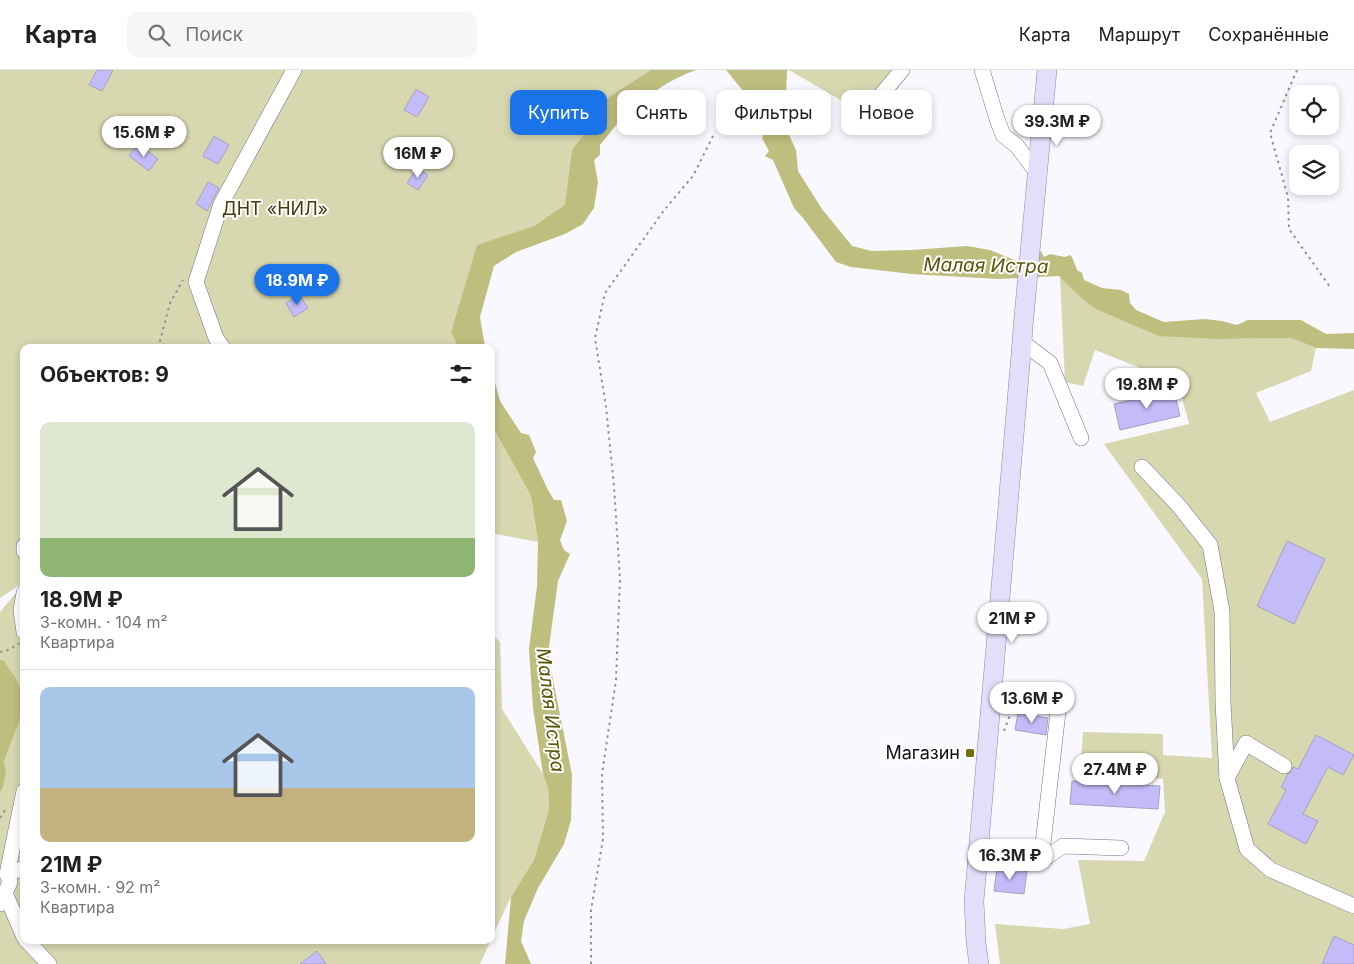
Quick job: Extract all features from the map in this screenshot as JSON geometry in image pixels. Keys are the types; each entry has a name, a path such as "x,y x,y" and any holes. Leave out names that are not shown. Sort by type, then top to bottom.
{"main road":[{"path":"979,964 974,901 977,857 1047,70"}],"street":[{"path":"220,344 216,338 196,282 221,204 294,70"},
{"path":"885,90 902,70"},
{"path":"982,70 1003,135 1017,146 1037,173"},
{"path":"1023,334 1050,363 1082,438"},
{"path":"1142,467 1179,506 1210,545 1222,610 1223,702 1227,778 1247,849 1272,870 1354,906"},
{"path":"991,695 1051,705 1058,712 1040,861"},
{"path":"1227,778 1246,743 1284,766"},
{"path":"20,811 7,874 10,882 3,899 20,929"},
{"path":"977,857 1040,861 1063,846 1122,848"},
{"path":"7,874 20,869"},
{"path":"31,944 49,964"}],"path":[{"path":"1297,70 1270,133 1288,197 1289,229 1330,287"},
{"path":"591,964 591,910 602,839 602,774 616,680 620,579 614,486 606,407 595,338 606,293 665,209 693,176 713,136"},
{"path":"0,652 8,650 20,642"}],"green space":[{"name":"ДНТ «НИЛ»","path":"0,70 651,70 607,98 607,90 510,90 510,135 583,135 572,150 566,205 534,226 477,246 451,332 457,344 20,344 20,585 0,598"},
{"path":"789,70 902,70 885,90 841,90 841,100 831,94 831,90 823,90"},
{"path":"1060,276 1079,296 1217,339 1291,338 1316,348 1311,371 1256,393 1270,422 1354,390 1354,964 1000,964 995,924 1063,929 1090,924 1078,860 1144,861 1165,812 1163,779 1080,771 1083,732 1163,734 1163,755 1212,758 1202,579 1104,444 1189,424 1178,383 1095,350 1083,386 1065,382"},
{"path":"495,431 531,496 538,542 495,534"},
{"path":"20,588 20,944 489,944 480,964 0,964 0,612"},
{"path":"495,637 500,642 502,709 543,774 548,788 549,809 534,860 511,897 495,931"}],"water":[{"path":"651,70 696,70 667,83 658,89 620,90"},
{"path":"726,70 787,70 786,90 742,90"},
{"path":"617,92 617,124 600,145 600,155 594,160 598,182 594,208 583,224 565,234 516,252 494,266 480,317 484,344 457,344 451,332 477,245 534,226 565,205 572,150 583,135 607,135 607,98"},
{"name":"Малая Истра","path":"763,135 789,135 796,150 798,171 822,209 852,246 872,251 967,246 990,250 1017,261 1041,251 1044,257 1050,254 1065,257 1070,255 1077,270 1082,273 1084,280 1102,288 1121,290 1129,294 1130,303 1136,310 1164,322 1205,319 1237,325 1248,320 1301,320 1326,334 1354,333 1354,349 1316,348 1291,338 1217,339 1159,336 1096,309 1079,296 1059,276 998,279 912,274 851,267 836,262 794,208 773,160 765,156 769,151 762,138"},
{"name":"Малая Истра","path":"495,383 500,401 521,433 529,435 536,452 533,458 548,490 554,500 561,500 567,521 560,540 564,550 570,554 558,581 548,654 572,775 571,820 564,844 538,888 524,921 521,941 531,964 505,964 511,897 534,860 549,809 548,788 543,774 533,708 529,649 537,586 538,542 531,496 495,431"},
{"path":"0,660 3,660 20,688 20,719 4,761 6,774 2,790 0,791"}],"building":[{"path":"97,70 113,70 102,91 89,85"},
{"path":"416,89 429,97 417,117 404,110"},
{"path":"214,136 229,145 218,164 203,156"},
{"path":"138,144 158,159 149,171 129,156"},
{"path":"417,168 428,175 418,190 407,183"},
{"path":"208,182 219,188 207,211 196,204"},
{"path":"299,295 308,308 294,317 286,303"},
{"path":"1174,391 1180,416 1120,430 1114,404"},
{"path":"1287,541 1325,559 1294,624 1257,606"},
{"path":"1018,713 1048,718 1046,735 1015,730"},
{"path":"1316,735 1354,755 1343,775 1328,767 1303,814 1318,821 1306,844 1268,824 1286,790 1281,787 1288,774 1292,771 1293,767 1298,769"},
{"path":"1072,781 1160,786 1158,809 1070,804"},
{"path":"997,868 1027,871 1024,894 994,891"},
{"path":"1334,936 1354,945 1354,964 1322,964"},
{"path":"317,951 326,964 300,964"}],"place":[{"name":"Магазин","path":"970,753"}]}
